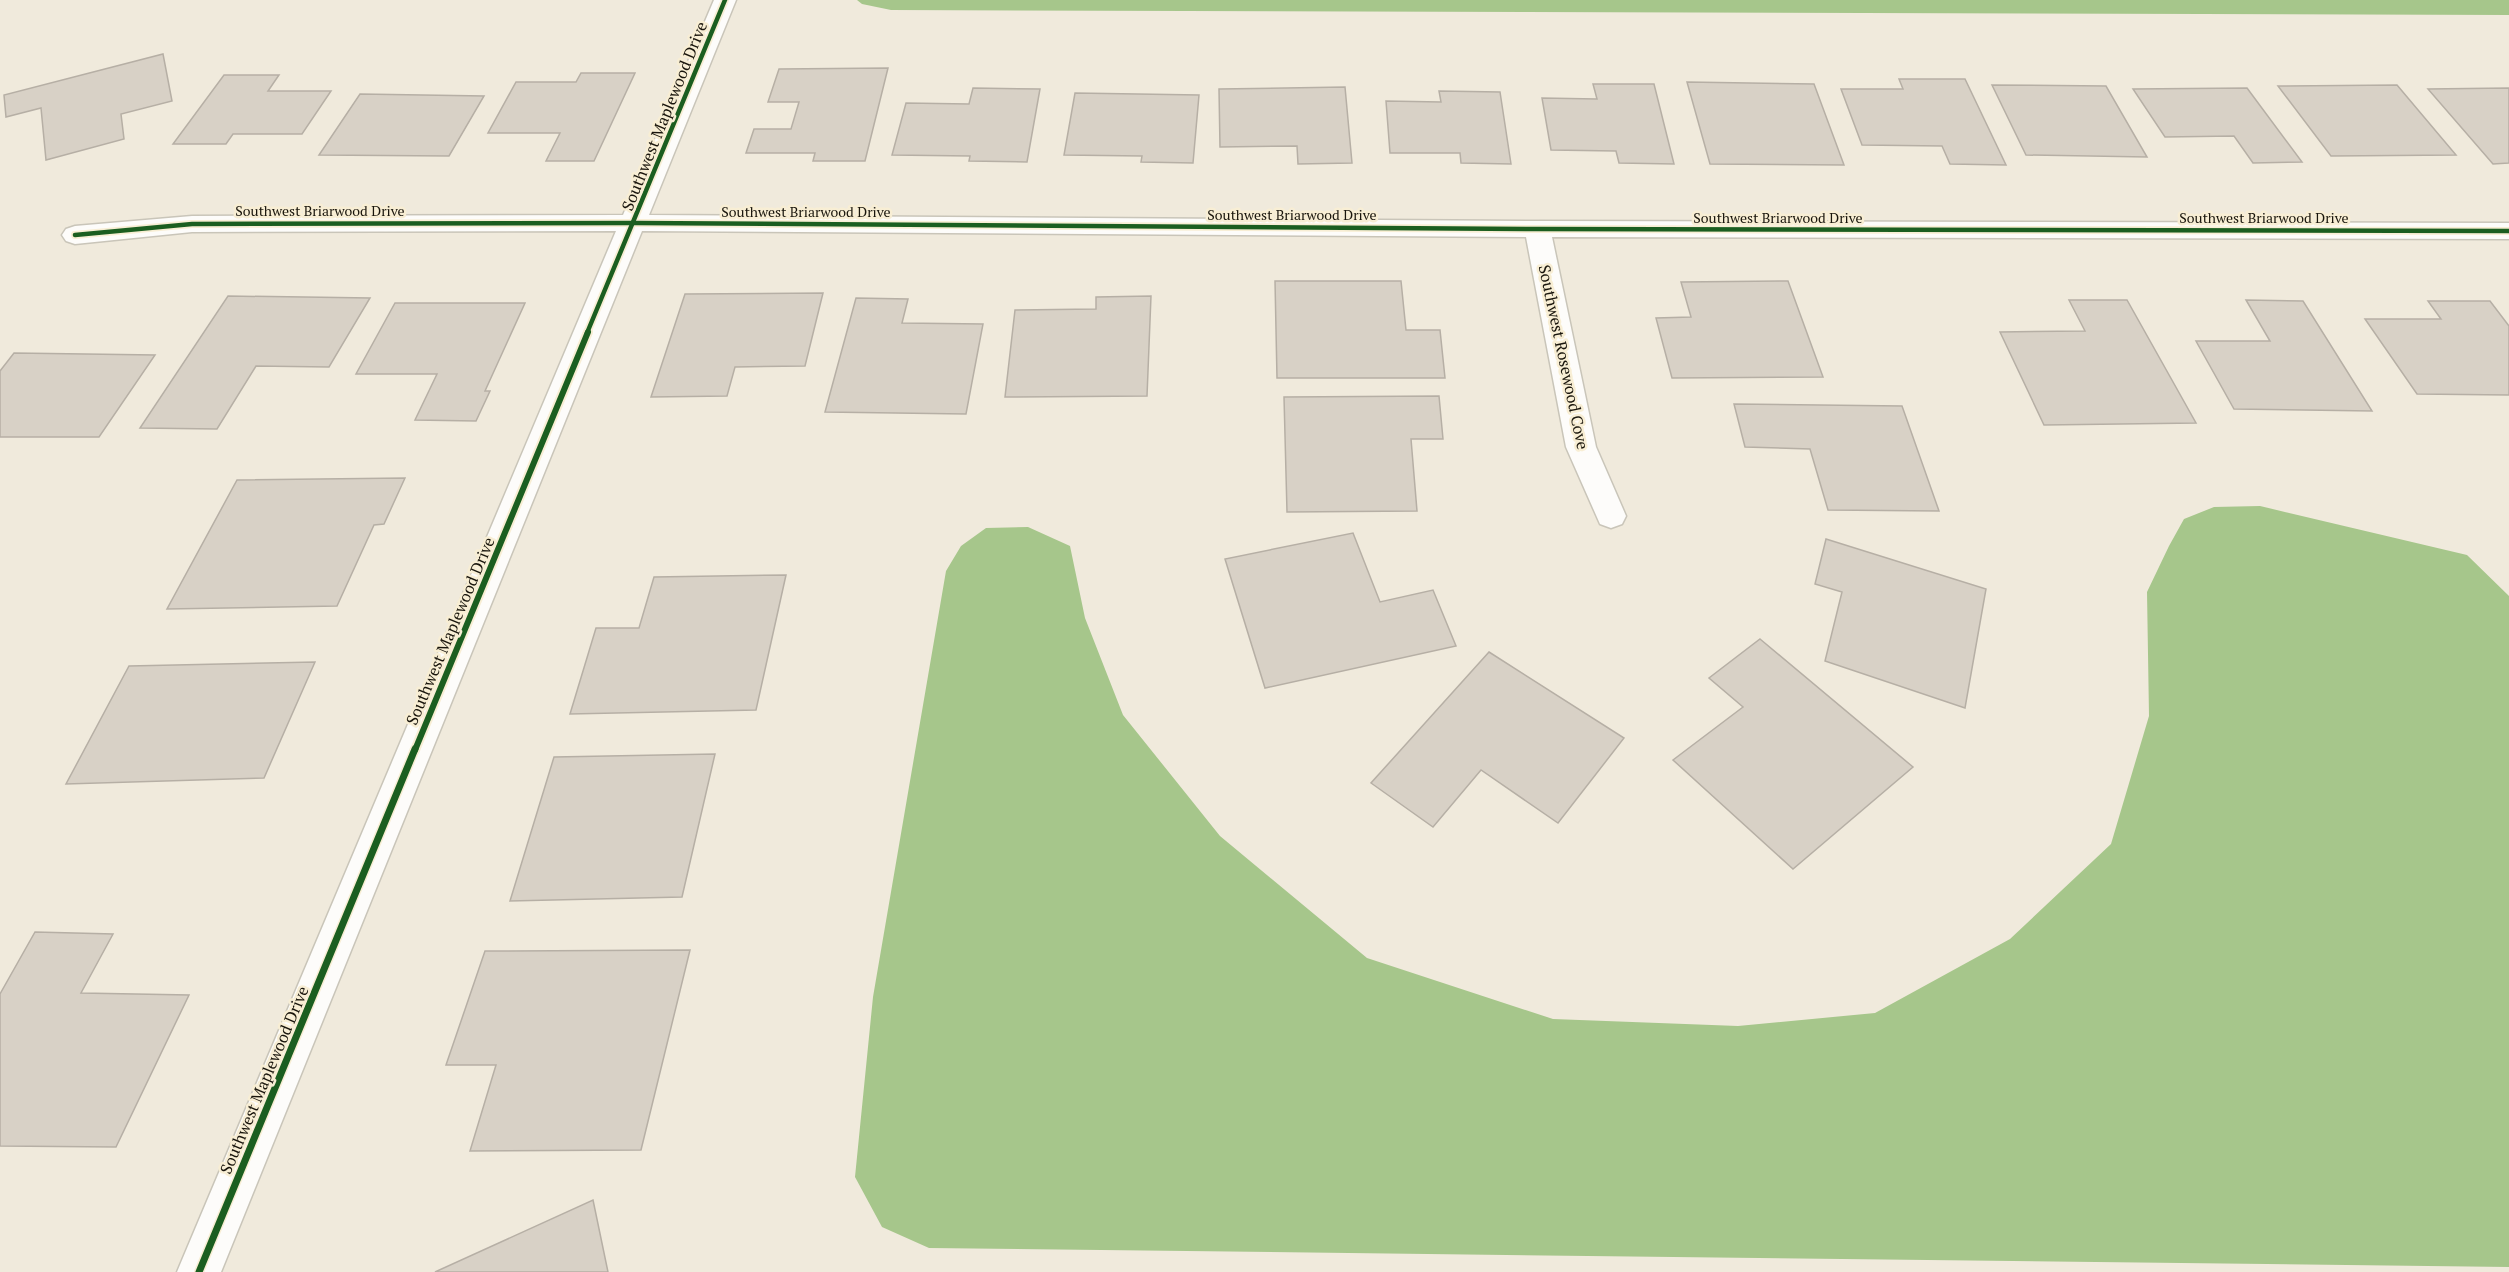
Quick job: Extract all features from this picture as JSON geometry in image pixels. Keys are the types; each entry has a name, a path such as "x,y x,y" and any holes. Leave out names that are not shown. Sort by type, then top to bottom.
{"street":[{"name":"Southwest Maplewood Drive","path":"199,1272 725,0"},
{"name":"Southwest Briarwood Drive","path":"75,235 192,224 634,223 1537,229 2509,231"},
{"name":"Southwest Rosewood Cove","path":"1537,229 1581,447 1611,516"}],"shaded area":[{"path":"857,0 2509,0 2509,15 891,10 862,4"},
{"path":"2260,506 2467,555 2509,596 2509,1267 929,1248 882,1227 855,1177 873,997 946,571 961,546 986,528 1028,527 1070,546 1085,618 1123,715 1220,836 1367,958 1553,1019 1738,1026 1875,1013 2010,939 2111,844 2149,716 2147,592 2184,519 2214,507"}],"building":[{"path":"163,54 172,101 121,114 124,139 46,160 41,108 6,117 4,95"},
{"path":"888,68 865,161 813,161 815,153 746,153 754,129 791,129 799,102 768,102 779,69"},
{"path":"581,73 635,73 594,161 546,161 560,133 488,133 516,82 576,82"},
{"path":"224,75 279,75 268,91 331,91 302,134 233,134 226,144 173,144"},
{"path":"1899,79 1965,79 2006,165 1950,164 1942,146 1862,145 1841,89 1903,89"},
{"path":"1687,82 1814,84 1844,165 1710,164"},
{"path":"1593,84 1654,84 1674,164 1619,163 1616,151 1551,150 1542,98 1597,99"},
{"path":"1992,85 2106,86 2147,157 2026,155"},
{"path":"2397,85 2456,155 2331,156 2278,86"},
{"path":"1345,87 1352,163 1298,164 1297,146 1220,147 1219,89"},
{"path":"973,88 1040,89 1027,162 969,161 970,156 892,155 906,103 969,104"},
{"path":"2247,88 2302,162 2253,163 2234,136 2165,137 2133,89"},
{"path":"2509,88 2509,163 2493,164 2428,89"},
{"path":"1439,91 1500,92 1511,164 1461,163 1460,153 1390,153 1386,101 1441,102"},
{"path":"1075,93 1199,95 1193,163 1141,162 1142,156 1064,155"},
{"path":"360,94 484,96 449,156 319,155"},
{"path":"1275,281 1401,281 1406,330 1440,330 1445,378 1277,378"},
{"path":"1788,281 1823,377 1672,378 1656,318 1691,317 1681,282"},
{"path":"823,293 805,366 735,367 727,396 651,397 685,294"},
{"path":"228,296 370,298 329,367 256,366 217,429 140,428"},
{"path":"1151,296 1147,396 1005,397 1015,310 1096,309 1096,297"},
{"path":"856,298 908,299 902,323 983,324 966,414 825,412"},
{"path":"2069,300 2127,300 2196,423 2044,425 2000,332 2085,331"},
{"path":"2246,300 2303,301 2372,411 2234,409 2196,341 2270,341"},
{"path":"2428,301 2490,301 2509,326 2509,395 2417,394 2365,319 2441,319"},
{"path":"395,303 525,303 485,391 490,391 476,421 415,420 437,374 356,374"},
{"path":"14,353 155,355 99,437 0,437 0,371"},
{"path":"1439,396 1443,439 1411,439 1417,511 1287,512 1284,397"},
{"path":"1734,404 1902,406 1939,511 1828,510 1810,449 1745,447"},
{"path":"405,478 384,524 374,525 337,606 167,609 237,480"},
{"path":"1353,533 1380,602 1433,590 1456,646 1265,688 1225,559"},
{"path":"1826,539 1986,589 1965,708 1825,661 1842,592 1815,584"},
{"path":"786,575 756,710 570,714 596,628 639,628 654,577"},
{"path":"1760,639 1913,767 1793,869 1673,760 1743,707 1709,678"},
{"path":"1489,652 1624,738 1558,823 1481,770 1433,827 1371,783"},
{"path":"315,662 264,778 66,784 129,666"},
{"path":"715,754 682,897 510,901 554,757"},
{"path":"35,932 113,934 81,993 189,995 116,1147 0,1146 0,994"},
{"path":"690,950 641,1150 470,1151 496,1065 446,1065 485,951"},
{"path":"593,1200 608,1272 435,1272"}],"cycle path":[{"path":"199,1272 725,0"},
{"path":"75,235 192,224 634,223 1537,229 2509,231"}]}
